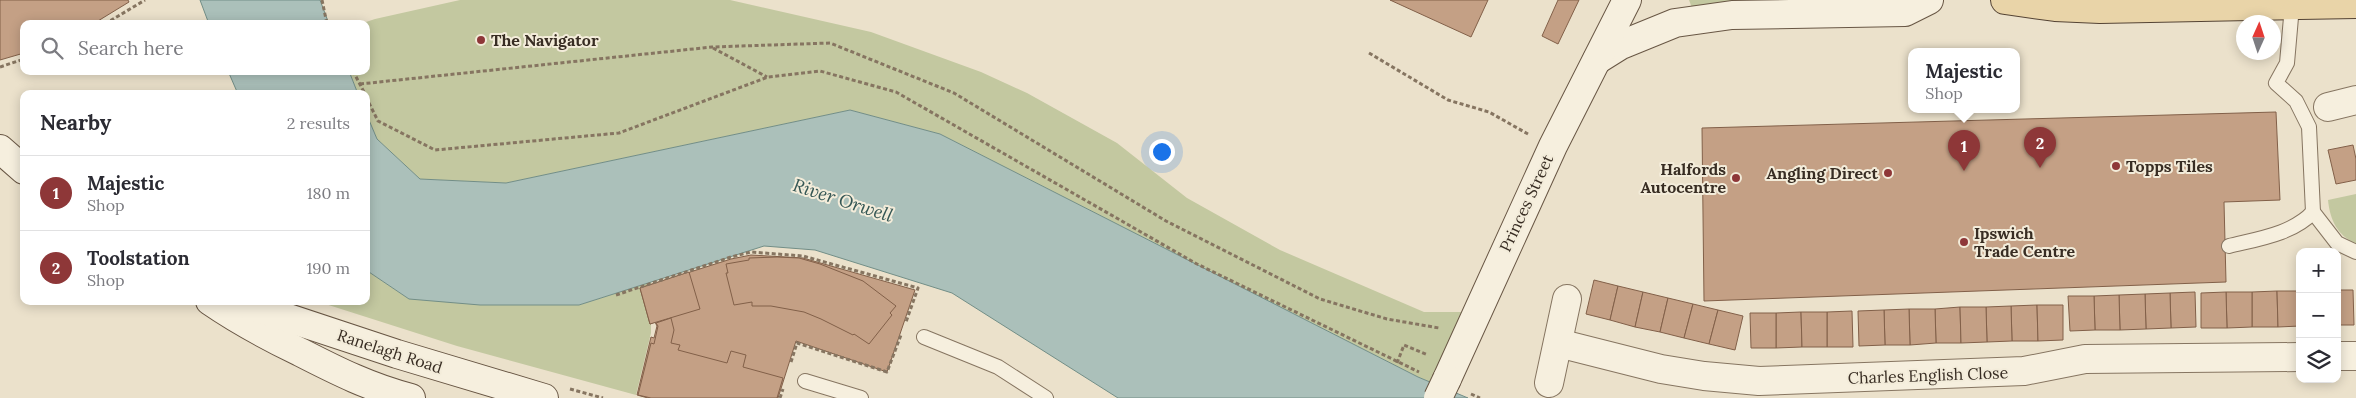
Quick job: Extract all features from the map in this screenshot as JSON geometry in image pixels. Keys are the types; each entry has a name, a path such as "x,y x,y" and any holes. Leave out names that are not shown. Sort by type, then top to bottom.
{"main road":[{"path":"1597,60 1621,45 1675,22 1732,15 1905,12 1929,0"},
{"path":"2005,0 2055,7 2100,9 2356,4"},
{"name":"Princes Street","path":"1442,374 1465,338 1553,146 1623,4"},
{"path":"2328,107 2356,100"},
{"path":"0,149 20,166"},
{"path":"1549,383 1567,299"},
{"name":"Ranelagh Road","path":"216,305 239,322 346,375 379,390 411,398"},
{"name":"Ranelagh Road","path":"249,305 544,398"},
{"name":"Charles English Close","path":"1558,343 1661,369 1704,376 1759,381 2024,371 2085,359 2296,357"},
{"path":"2341,356 2356,356"},
{"path":"423,398 432,364"}],"lane":[{"path":"2292,6 2287,63 2281,78 2276,83 2296,101 2309,126 2313,212 2337,243 2356,252"},
{"path":"2229,246 2280,232 2306,219 2313,212"},
{"path":"924,337 998,366 1046,398"},
{"path":"805,381 861,398"}],"path":[{"path":"112,20 145,0"},
{"path":"322,0 326,20"},
{"path":"360,84 712,47 830,43 954,93 1166,221 1320,299 1387,319 1444,329 1465,338"},
{"path":"712,47 768,77"},
{"path":"1370,53 1448,100 1489,112 1553,146"},
{"path":"0,66 20,60"},
{"path":"370,104 378,121 434,150 619,133 768,77 820,71 896,92 1197,264 1397,363 1404,346 1442,374"},
{"path":"355,75 363,90"},
{"path":"616,294 751,252 803,256 918,288 887,372 797,343 788,371"},
{"path":"780,398 786,380"}],"green space":[{"path":"460,0 730,0 871,32 981,72 1027,93 1117,143 1187,198 1280,250 1424,312 1477,312 1455,393 1418,377 940,134 850,110 506,183 420,179 377,139 370,122 370,90 356,90 351,75 370,75 370,21"},
{"path":"1689,0 1865,0 1692,8"},
{"path":"2356,194 2356,244 2339,231 2333,220 2328,200"},
{"path":"370,273 409,299 579,305 651,282 651,333 636,395 457,346 329,305 370,305"}],"water":[{"path":"200,0 320,0 328,20 208,20"},
{"path":"230,75 351,75 356,90 236,90"},
{"name":"River Orwell","path":"850,110 940,134 1418,377 1468,398 1118,398 952,293 815,250 764,246 579,305 480,305 409,299 370,273 370,122 377,139 420,179 506,183"}],"building":[{"path":"0,0 128,0 129,2 100,20 20,20 20,54 0,60"},
{"path":"1390,0 1488,0 1471,37"},
{"path":"1558,0 1579,0 1558,44 1542,36"},
{"name":"Ipswich Trade Centre","path":"2276,112 2280,200 2224,202 2226,282 1704,301 1702,128"},
{"path":"2353,145 2356,159 2356,180 2336,184 2328,150"},
{"path":"751,255 803,258 915,290 887,372 796,341 778,398 648,398 637,395 651,337 654,338 657,326 655,322 650,324 640,288 731,259"},
{"path":"749,258 799,258 863,281 896,306 890,313 892,315 869,344 854,334 804,312 771,306 752,306 752,302 734,305 726,273 728,273 726,264 749,260"},
{"path":"689,272 700,309 650,324 640,288"},
{"path":"1594,280 1618,286 1610,320 1586,314"},
{"path":"1618,286 1643,292 1635,327 1610,320"},
{"path":"2341,290 2353,290 2354,325 2341,325"},
{"path":"2277,291 2278,327 2252,327 2252,292"},
{"path":"2277,291 2296,291 2296,326 2278,327"},
{"path":"1643,292 1668,298 1660,332 1635,327"},
{"path":"2195,292 2196,327 2171,328 2170,293"},
{"path":"2226,292 2252,292 2252,327 2227,328"},
{"path":"2226,292 2227,328 2201,328 2201,293"},
{"path":"2170,293 2171,328 2146,329 2145,294"},
{"path":"2145,294 2146,329 2120,330 2119,295"},
{"path":"2119,295 2120,330 2095,330 2094,296"},
{"path":"2068,296 2094,296 2095,330 2070,331"},
{"path":"1668,298 1693,304 1684,338 1660,332"},
{"path":"1693,304 1718,310 1709,344 1684,338"},
{"path":"2037,305 2038,341 2012,341 2011,306"},
{"path":"2037,305 2063,305 2063,340 2038,341"},
{"path":"2011,306 2012,341 1987,342 1986,307"},
{"path":"1960,307 1961,343 1936,343 1935,309"},
{"path":"1960,307 1986,307 1987,342 1961,343"},
{"path":"1909,309 1935,309 1936,343 1910,345"},
{"path":"1909,309 1910,345 1885,345 1884,310"},
{"path":"1718,310 1743,316 1735,350 1709,344"},
{"path":"1884,310 1885,345 1859,346 1858,311"},
{"path":"1852,311 1853,347 1827,347 1827,312"},
{"path":"1801,312 1802,347 1776,348 1776,313"},
{"path":"1801,312 1827,312 1827,347 1802,347"},
{"path":"1750,313 1776,313 1776,348 1751,348"},
{"path":"671,318 674,330 671,343 680,345 678,350 727,363 731,351 746,355 743,367 783,378 777,398 651,398 638,395 651,343 654,344 658,326 656,323"}],"place":[{"name":"The Navigator","path":"481,40"},
{"name":"Topps Tiles","path":"2116,166"},
{"name":"Toolstation","path":"2040,168"},
{"name":"Majestic","path":"1964,171"},
{"name":"Angling Direct","path":"1888,173"},
{"name":"Halfords Autocentre","path":"1736,178"},
{"name":"Ipswich Trade Centre","path":"1964,242"}]}
